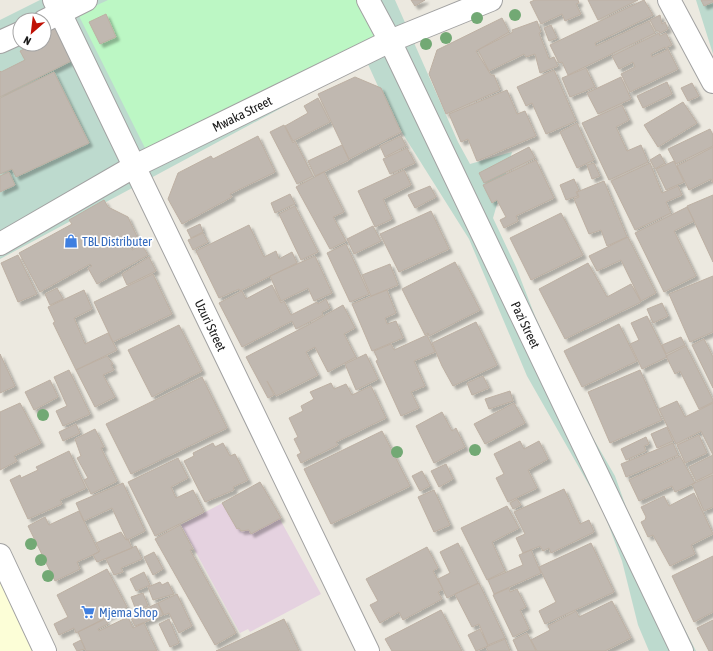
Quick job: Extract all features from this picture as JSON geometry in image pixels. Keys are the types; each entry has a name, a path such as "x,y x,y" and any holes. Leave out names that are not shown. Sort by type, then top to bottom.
{"street":[{"path":"53,12 86,0"},
{"name":"Pazi Street","path":"368,0 390,41 682,651"},
{"name":"Mwaka Street","path":"0,244 135,166 390,41 491,0"},
{"path":"670,0 713,82"},
{"name":"Uzuri Street","path":"53,12 135,166 368,651"},
{"path":"0,42 12,37"},
{"path":"0,555 45,651"}],"shaded area":[{"path":"40,0 395,0 458,142 470,164 512,152 493,218 516,267 535,316 586,426 615,476 636,535 696,651 649,651 638,625 622,561 602,508 527,376 469,239 391,115 367,62 0,259 0,20 12,14 12,52 52,52 52,12 16,12"},
{"path":"696,0 713,0 713,54"},
{"path":"260,483 321,594 250,632 248,629 240,633 181,525"},
{"path":"0,577 39,651 0,651"}],"green space":[{"path":"108,0 356,0 381,50 147,152 78,14"}],"building":[{"path":"411,0 425,0 415,6"},
{"path":"535,0 578,0 579,3 576,4 581,14 565,21 562,14 541,24 530,2"},
{"path":"588,0 638,0 598,20"},
{"path":"644,0 653,15 595,43 596,46 649,21 655,33 568,75 562,62 559,63 550,45"},
{"path":"701,0 713,0 713,2 704,6"},
{"path":"106,14 116,37 100,44 89,22"},
{"path":"660,15 662,24 665,22 668,29 660,33 659,31 656,31 650,20"},
{"path":"502,18 509,32 476,51 491,75 494,75 500,90 446,114 429,74 437,50"},
{"path":"537,21 541,32 539,33 549,59 554,57 558,66 540,73 535,54 526,57 524,54 489,71 478,50 513,32 512,30"},
{"path":"551,25 557,38 549,41 544,28"},
{"path":"58,26 75,59 0,97 0,71 1,72 25,60 21,52 52,52 52,29"},
{"path":"659,33 660,36 666,33 672,45 667,47 678,69 630,92 621,74 635,67 633,62 619,69 612,56","holes":["665,47 667,50 652,57 651,54"]},
{"path":"586,68 595,87 570,97 562,78"},
{"path":"554,70 576,121 546,134 532,103 526,106 517,87"},
{"path":"54,72 89,143 16,177 12,169 0,174 0,98"},
{"path":"355,77 381,88 401,132 349,159 318,94"},
{"path":"621,77 631,99 598,114 587,93"},
{"path":"667,82 672,94 643,108 637,96"},
{"path":"692,83 699,96 688,101 681,88"},
{"path":"507,90 517,114 525,111 536,136 477,161 468,139 461,142 449,114"},
{"path":"318,98 330,122 293,141 285,126 308,113 304,106"},
{"path":"683,102 697,123 658,147 644,125"},
{"path":"622,105 629,120 616,127 627,151 641,145 648,162 609,180 582,123"},
{"path":"577,123 594,160 577,168 560,132"},
{"path":"284,125 293,143 295,141 313,176 297,184 270,132"},
{"path":"710,129 713,135 713,146 676,164 668,149"},
{"path":"258,136 275,172 230,194 232,197 182,224 168,199 178,173 211,156 213,159"},
{"path":"401,136 406,146 385,157 380,146"},
{"path":"342,145 349,160 315,176 308,161"},
{"path":"529,147 535,158 484,183 479,173"},
{"path":"713,147 713,183 711,179 689,190 677,166"},
{"path":"407,148 415,163 390,174 383,159"},
{"path":"660,154 665,163 655,169 650,160"},
{"path":"536,160 554,198 516,216 518,221 504,228 500,220 506,217 497,200 492,203 483,185"},
{"path":"674,161 684,182 666,190 656,169"},
{"path":"594,163 600,176 592,179 587,165"},
{"path":"650,163 662,193 678,186 682,195 666,202 671,213 635,230 611,181"},
{"path":"404,170 411,185 383,199 392,219 375,227 358,191"},
{"path":"9,172 15,185 0,192 0,176"},
{"path":"324,172 344,212 333,217 346,241 330,249 296,187"},
{"path":"574,179 579,191 576,192 578,196 566,200 560,185"},
{"path":"604,181 627,237 607,246 601,230 589,234 574,199 579,197 577,192"},
{"path":"430,186 436,197 415,208 408,195"},
{"path":"290,194 295,204 275,213 271,203"},
{"path":"713,195 713,262 687,206"},
{"path":"104,200 108,207 128,217 139,241 130,247 132,250 142,245 148,255 97,284 88,268 92,266 90,264 40,292 19,253 72,224 69,220"},
{"path":"295,206 318,252 301,260 279,214"},
{"path":"687,207 694,221 674,231 696,276 664,292 635,233"},
{"path":"431,211 449,249 399,272 380,234"},
{"path":"561,213 583,255 531,280 510,238"},
{"path":"200,224 203,232 191,238 187,230"},
{"path":"249,225 264,257 276,251 279,259 292,252 297,263 240,291 239,289 219,298 196,251"},
{"path":"373,226 381,241 354,254 347,239"},
{"path":"203,233 208,242 193,250 188,240"},
{"path":"628,237 656,293 641,301 621,260 597,271 589,256"},
{"path":"346,244 369,294 350,302 327,253"},
{"path":"18,255 37,294 18,302 1,263"},
{"path":"315,256 332,293 314,301 308,288 281,301 270,276"},
{"path":"149,257 156,271 127,285 122,274"},
{"path":"455,262 480,310 429,336 428,333 425,335 402,289"},
{"path":"588,263 607,297 631,284 641,302 565,339 539,289"},
{"path":"390,264 398,285 371,296 362,275"},
{"path":"153,274 172,314 113,342 94,302"},
{"path":"713,276 713,332 690,342 669,294"},
{"path":"272,285 281,303 284,301 291,315 317,302 318,304 326,299 330,308 322,312 323,315 296,329 292,321 242,347 219,303 242,291 246,299"},
{"path":"57,288 63,299 50,305 45,294"},
{"path":"84,290 92,309 74,318 85,344 108,333 117,350 76,370 53,323 55,322 48,307"},
{"path":"387,290 396,313 385,318 387,324 396,321 403,338 372,351 352,304"},
{"path":"662,303 668,316 653,323 647,309"},
{"path":"343,305 355,328 344,334 356,357 328,372 315,347 306,352 318,375 276,396 267,381 274,395 268,398 246,357"},
{"path":"647,316 667,357 642,369 630,344 639,340 631,323"},
{"path":"476,322 497,365 453,386 432,343"},
{"path":"619,324 637,361 582,387 564,351"},
{"path":"179,325 202,371 152,397 128,350"},
{"path":"427,335 435,352 414,361 425,386 411,392 419,408 401,416 376,361 378,360 374,351 391,344 394,350"},
{"path":"681,337 685,345 666,354 662,345"},
{"path":"704,339 713,357 713,388 692,345"},
{"path":"686,346 713,400 713,402 699,409 680,371 675,374 666,356"},
{"path":"0,354 15,386 0,393"},
{"path":"366,354 378,379 356,390 345,364"},
{"path":"107,356 113,364 111,365 114,370 103,375 115,397 95,407 76,370"},
{"path":"69,370 90,414 63,426 56,411 67,406 54,377"},
{"path":"640,370 662,420 610,443 588,392"},
{"path":"483,376 489,388 472,395 467,383"},
{"path":"202,377 227,428 131,474 106,424"},
{"path":"50,380 58,397 34,410 25,392"},
{"path":"331,383 334,389 346,384 352,395 371,386 386,418 336,442 338,445 301,463 297,455 301,453 294,439 298,437 289,418 303,411 301,406 314,399 310,392"},
{"path":"510,391 513,401 489,409 485,399"},
{"path":"677,401 685,417 713,403 713,455 701,431 676,444 659,409"},
{"path":"20,403 41,443 14,456 17,461 0,470 0,412"},
{"path":"514,403 525,423 485,444 474,424"},
{"path":"442,412 452,431 456,428 465,447 434,463 416,426"},
{"path":"76,424 80,433 63,441 59,432"},
{"path":"667,427 673,441 657,448 651,434"},
{"path":"95,429 104,447 101,448 117,481 91,494 84,480 88,478 77,458 81,456 75,439"},
{"path":"382,431 410,486 331,524 304,469"},
{"path":"699,435 707,453 685,463 677,445"},
{"path":"646,437 649,444 644,446 646,451 626,460 621,449"},
{"path":"520,441 524,449 539,441 548,459 528,470 537,488 508,502 496,478 504,474 494,454"},
{"path":"213,443 215,447 223,443 230,456 235,454 248,480 233,487 234,490 205,502 184,461 194,456 193,453"},
{"path":"673,443 678,455 626,477 621,464"},
{"path":"69,451 86,488 60,500 62,504 28,519 10,480 20,475 21,478 38,470 36,467"},
{"path":"713,455 713,473 696,481 689,467"},
{"path":"680,456 695,483 675,492 672,486 639,501 629,480"},
{"path":"178,458 188,478 171,487 176,498 193,490 204,512 155,536 128,482"},
{"path":"446,464 453,479 439,487 431,471"},
{"path":"422,471 430,486 420,491 412,476"},
{"path":"713,475 713,507 704,511 692,484"},
{"path":"260,482 281,518 251,534 249,530 241,531 239,528 237,529 222,503"},
{"path":"123,483 145,531 127,540 112,508 84,521 76,503"},
{"path":"564,489 580,524 589,520 594,532 551,553 549,548 543,551 540,546 523,553 516,538 525,534 514,512"},
{"path":"434,490 450,525 434,532 418,497"},
{"path":"694,493 713,534 691,545 695,554 670,566 653,535 648,537 641,522 645,520 646,517 641,507 664,496 669,506"},
{"path":"517,499 521,505 513,509 510,503"},
{"path":"507,506 519,528 492,542 505,571 487,580 461,528"},
{"path":"79,511 99,552 77,562 80,569 55,581 28,526 45,517 49,525"},
{"path":"180,525 193,549 190,550 236,633 215,645 155,539"},
{"path":"121,532 126,540 128,539 132,548 97,562 93,555 100,551 96,543"},
{"path":"458,543 478,583 447,598 438,579 450,573 440,552"},
{"path":"591,543 614,592 545,624 539,611 556,602 539,567"},
{"path":"136,546 142,559 121,568 123,572 114,575 106,559"},
{"path":"427,547 438,568 433,571 443,589 438,592 442,599 403,620 399,612 380,623 370,605 378,601 366,579"},
{"path":"531,550 541,573 494,594 488,580 523,565 519,555"},
{"path":"154,552 163,569 153,575 144,557"},
{"path":"713,556 713,612 694,622 672,576"},
{"path":"107,569 127,607 76,633 74,628 59,635 54,624 68,617 57,595"},
{"path":"144,572 150,585 136,591 130,579"},
{"path":"160,582 162,585 168,582 174,594 153,600 148,587"},
{"path":"479,583 505,638 488,645 479,624 472,627 455,594"},
{"path":"509,588 510,592 517,589 526,607 520,610 529,629 513,637 493,595"},
{"path":"143,593 148,606 136,610 131,597"},
{"path":"177,594 192,626 179,633 169,613 164,615 158,603"},
{"path":"612,601 631,638 605,651 537,651 531,640 550,630 548,626 576,611 579,617"},
{"path":"158,603 163,615 135,626 130,616"},
{"path":"441,610 462,651 392,651 385,639"},
{"path":"128,617 133,628 144,623 157,651 86,651 78,632 105,619 108,624 98,629 99,631"},
{"path":"169,619 179,643 170,647 159,624"},
{"path":"284,619 299,651 216,651"},
{"path":"713,620 713,651 709,651 697,628"},
{"path":"480,629 488,646 476,651 468,635"},
{"path":"527,633 536,651 518,651 513,640"},
{"path":"505,639 510,651 488,651 486,647"},
{"path":"81,640 85,649 77,651 73,644"}],"place":[{"name":"TBL Distributer","path":"71,241"},
{"name":"Mjema Shop","path":"88,612"}]}
